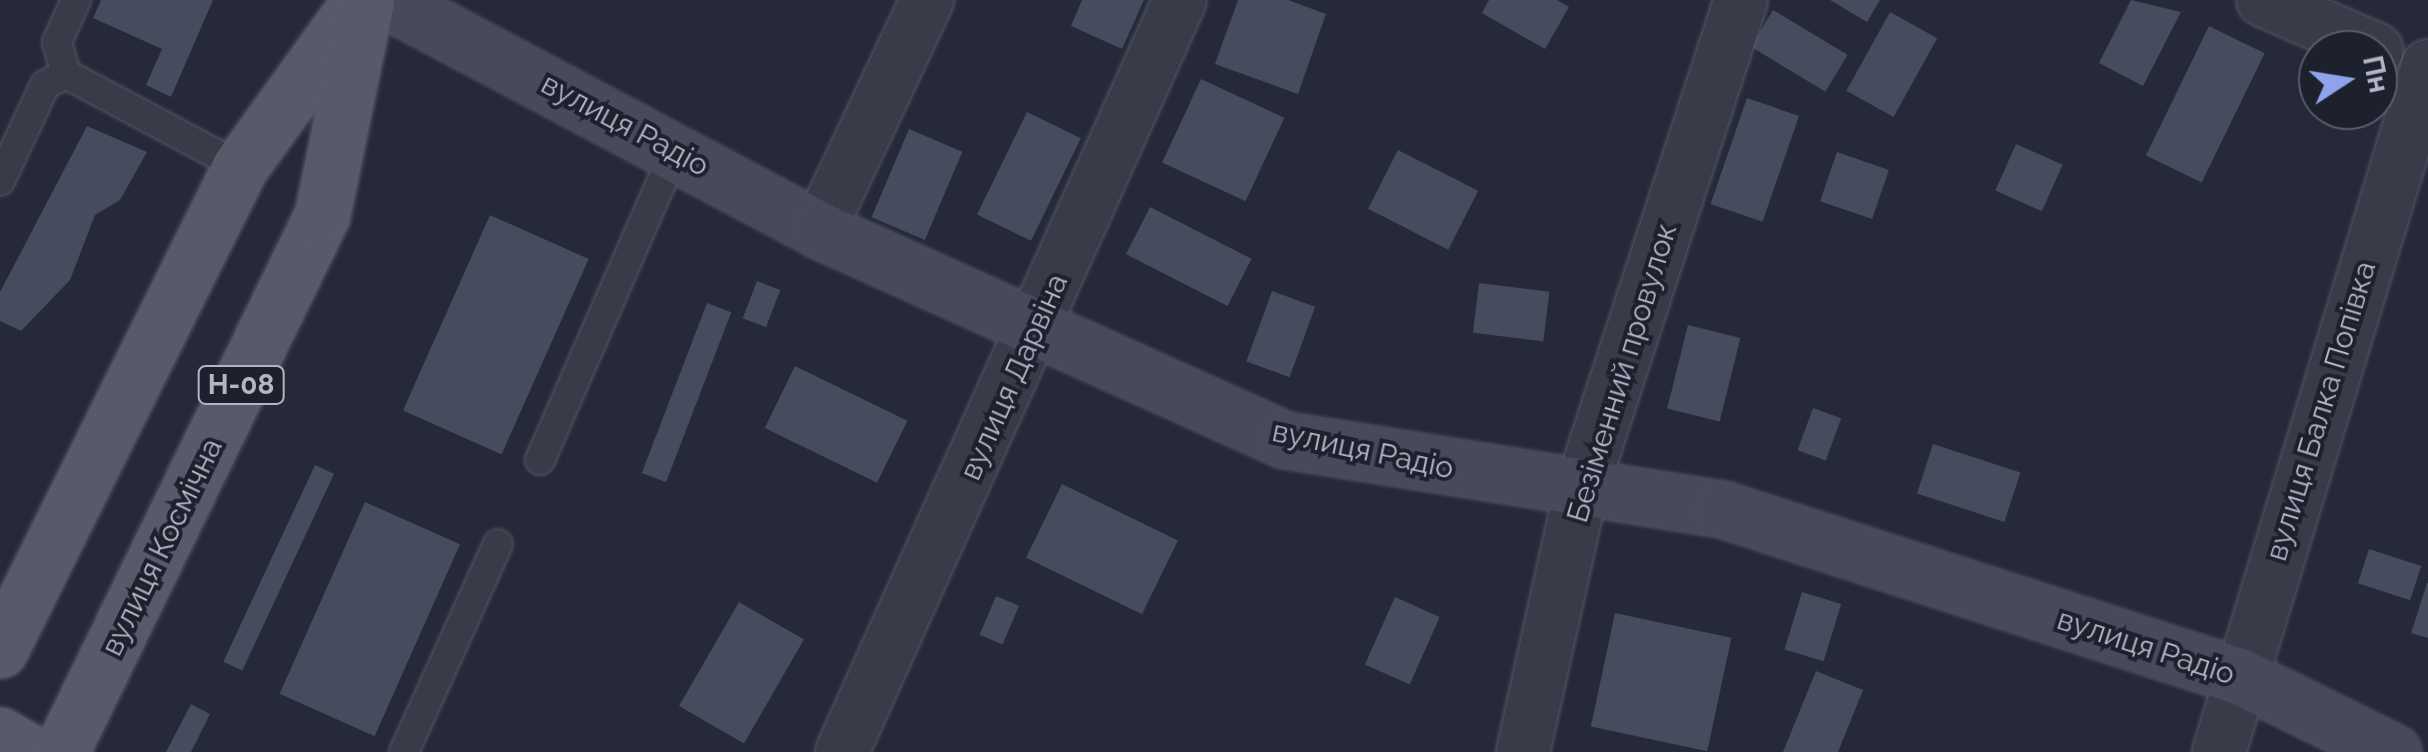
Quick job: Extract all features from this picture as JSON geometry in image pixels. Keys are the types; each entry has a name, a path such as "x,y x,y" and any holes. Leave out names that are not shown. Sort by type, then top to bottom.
{"main road":[{"name":"вулиця Космічна","path":"0,650 240,168 363,0"},
{"name":"вулиця Космічна","path":"61,752 322,215 363,0"},
{"path":"0,735 29,752"}],"street":[{"name":"вулиця Радіо","path":"386,0 819,230 1035,332 1285,440 1581,490 1722,509 2240,676 2393,752"},
{"path":"819,230 926,0"},
{"name":"вулиця Дарвіна","path":"842,752 1035,332 1180,0"},
{"name":"Безіменний провулок","path":"1524,752 1581,490 1741,0"},
{"name":"вулиця Балка Попівка","path":"2263,0 2332,30"},
{"name":"вулиця Балка Попівка","path":"2219,752 2427,69 2398,58"}],"lane":[{"path":"76,0 57,42 66,74 240,168"},
{"path":"0,181 45,85 66,74"},
{"path":"540,460 675,151"},
{"path":"404,752 498,544"}],"building":[{"path":"101,0 213,0 171,97 146,85 162,49 93,18"},
{"path":"1082,0 1144,0 1122,49 1071,26"},
{"path":"1238,0 1288,0 1326,14 1298,94 1215,64"},
{"path":"1489,0 1557,0 1569,7 1545,49 1482,13"},
{"path":"1830,0 1880,0 1867,22"},
{"path":"2131,0 2181,12 2143,86 2099,63"},
{"path":"1773,10 1848,55 1825,92 1751,47"},
{"path":"1890,12 1937,38 1894,117 1846,91"},
{"path":"2209,26 2265,53 2202,183 2146,155"},
{"path":"1201,79 1284,118 1245,201 1162,162"},
{"path":"1747,98 1799,116 1763,222 1711,204"},
{"path":"1027,112 1081,138 1031,241 977,214"},
{"path":"87,126 147,152 120,200 95,215 70,280 21,331 0,321 0,292"},
{"path":"909,129 962,152 925,240 871,217"},
{"path":"2016,144 2063,165 2042,211 1995,191"},
{"path":"1398,150 1478,191 1448,250 1368,209"},
{"path":"1837,152 1889,170 1872,219 1820,201"},
{"path":"1150,207 1252,259 1228,306 1126,254"},
{"path":"490,215 589,259 502,454 403,410"},
{"path":"757,281 780,290 766,327 743,318"},
{"path":"1479,283 1549,292 1543,341 1473,333"},
{"path":"1272,291 1315,307 1290,377 1246,361"},
{"path":"707,303 731,312 666,482 642,473"},
{"path":"1688,325 1740,338 1720,422 1667,408"},
{"path":"795,366 907,421 877,483 765,428"},
{"path":"1813,408 1841,418 1826,461 1798,450"},
{"path":"1933,444 2020,472 2004,522 1917,493"},
{"path":"315,465 334,474 242,671 223,662"},
{"path":"1062,484 1178,541 1142,614 1026,558"},
{"path":"365,502 460,544 375,736 280,694"},
{"path":"2369,549 2421,566 2410,600 2358,583"},
{"path":"2428,583 2428,638 2411,633"},
{"path":"1802,592 1841,604 1824,661 1784,649"},
{"path":"996,596 1019,606 1003,644 980,635"},
{"path":"1395,597 1440,617 1410,685 1365,665"},
{"path":"739,602 804,640 744,743 679,706"},
{"path":"1615,613 1731,638 1707,751 1591,726"},
{"path":"1816,671 1863,690 1838,752 1783,752"},
{"path":"191,704 210,714 191,752 166,752"}]}
